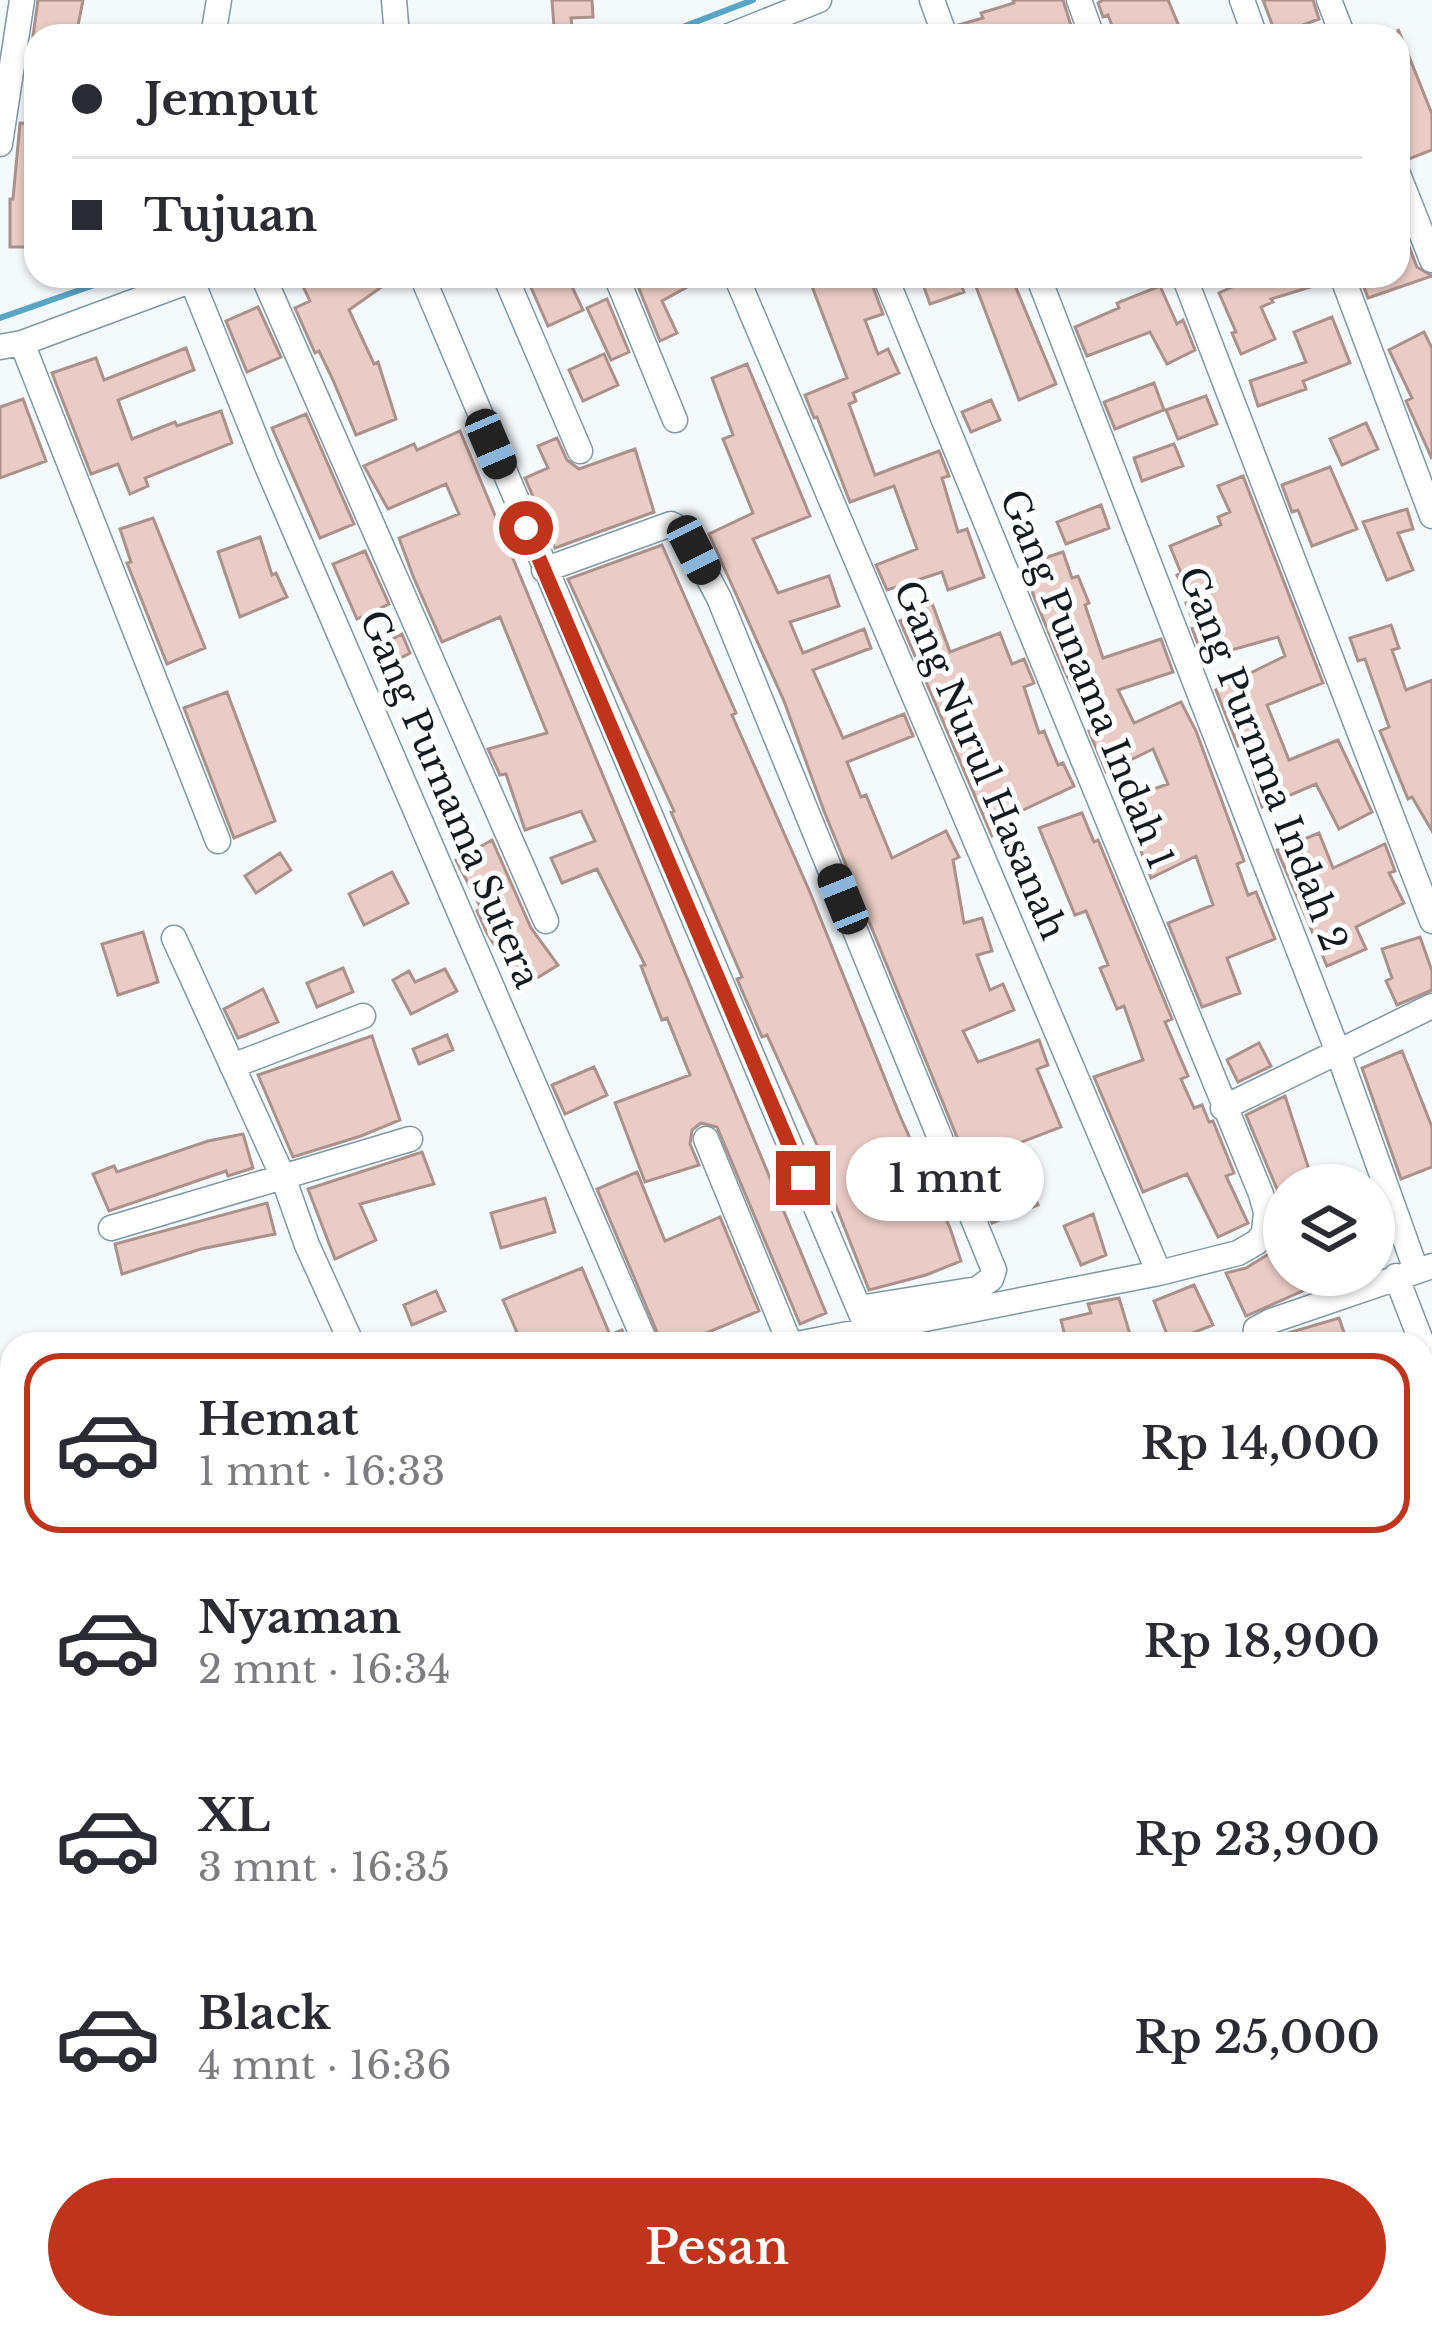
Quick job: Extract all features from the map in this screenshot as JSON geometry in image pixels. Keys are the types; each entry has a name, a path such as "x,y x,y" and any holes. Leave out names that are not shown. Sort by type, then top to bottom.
{"street":[{"path":"0,144 22,0"},
{"path":"774,15 819,0"},
{"path":"1410,204 1432,260"},
{"path":"166,288 11,345 218,841"},
{"name":"Gang Purnama Sutera","path":"191,288 641,1332"},
{"path":"268,288 546,921"},
{"path":"427,288 863,1319"},
{"path":"510,288 580,451"},
{"path":"621,288 675,420"},
{"name":"Gang Nurul Hasanah","path":"741,288 1159,1273"},
{"name":"Gang Punama Indah 1","path":"890,288 1266,1212 1264,1233 1238,1253 1159,1273"},
{"name":"Gang Purnma Indah 2","path":"1043,288 1338,1052 1414,1270 1425,1332"},
{"path":"1189,288 1432,921"},
{"path":"1346,288 1432,516"},
{"path":"544,570 671,524 682,530 719,598 994,1270 991,1279 977,1289 827,1332"},
{"path":"174,938 283,1177 347,1332"},
{"path":"1223,1108 1432,1006"},
{"path":"232,1066 363,1016"},
{"path":"111,1228 410,1139"},
{"path":"706,1139 789,1332"},
{"path":"1257,1332 1258,1327 1414,1270"},
{"path":"863,1319 1159,1273"}],"building":[{"path":"38,0 83,0 78,24 35,24"},
{"path":"552,0 592,0 593,17 554,24"},
{"path":"1063,0 1070,24 962,24 1014,3"},
{"path":"1168,0 1178,24 1111,24 1098,3"},
{"path":"1263,0 1313,0 1319,19 1272,24"},
{"path":"1410,59 1432,114 1432,150 1410,158"},
{"path":"20,123 24,123 24,247 10,247"},
{"path":"1410,249 1417,267 1432,276 1410,284"},
{"path":"304,288 380,288 349,310 374,364 378,362 396,419 356,435 295,308 310,301"},
{"path":"531,288 573,288 583,310 548,326"},
{"path":"639,288 685,288 662,301 677,333 660,341"},
{"path":"813,288 873,288 883,314 865,320 878,354 888,349 899,373 853,393 856,401 849,404 875,475 939,451 949,476 942,478 958,532 967,529 984,577 948,590 942,572 887,590 876,565 917,549 894,486 850,502 805,395 847,378"},
{"path":"924,288 962,288 964,292 930,304"},
{"path":"977,288 1016,288 1056,384 1019,400"},
{"path":"1161,288 1177,324 1183,320 1195,350 1167,364 1150,332 1087,356 1075,327 1119,308 1117,303"},
{"path":"1230,288 1307,288 1261,307 1275,339 1241,354 1219,293"},
{"path":"1364,288 1397,288 1368,298"},
{"path":"607,299 629,352 611,360 587,308"},
{"path":"258,307 281,357 247,372 226,321"},
{"path":"1332,317 1350,363 1303,381 1306,389 1258,406 1250,381 1306,362 1294,332"},
{"path":"1424,332 1432,348 1432,459 1406,401 1412,398 1389,350"},
{"path":"186,348 194,370 118,400 132,439 221,411 232,443 145,478 148,486 130,494 118,464 91,474 52,373 96,358 104,380"},
{"path":"604,354 618,385 583,401 569,370"},
{"path":"747,364 810,516 753,539 778,593 829,576 839,606 790,622 803,653 864,629 871,648 813,670 843,738 904,714 913,736 847,762 861,797 866,795 892,858 946,831 959,857 953,860 964,923 982,918 992,951 977,955 990,990 1003,984 1014,1010 963,1031 978,1062 1039,1040 1048,1065 1037,1069 1061,1127 1014,1145 1038,1205 992,1223 784,701 709,534 753,513 723,439 733,435 712,378"},
{"path":"1154,383 1164,410 1115,429 1104,402"},
{"path":"1206,396 1217,424 1178,439 1166,410"},
{"path":"23,399 46,461 0,478 0,407"},
{"path":"991,400 1000,420 971,432 962,412"},
{"path":"306,414 354,524 320,538 272,428"},
{"path":"1366,423 1378,449 1342,465 1330,439"},
{"path":"460,431 826,1313 800,1324 717,1127 701,1123 692,1130 690,1144 699,1165 645,1182 615,1103 690,1075 667,1018 662,1020 641,966 645,965 597,869 562,883 551,858 595,841 581,811 525,830 506,774 500,775 488,749 547,733 500,617 442,642 413,576 399,538 459,514 446,484 388,509 364,466"},
{"path":"557,438 567,460 579,469 635,449 654,512 555,548 525,478 548,468 538,446"},
{"path":"1174,444 1183,466 1142,481 1134,458"},
{"path":"1330,467 1357,529 1312,546 1282,485"},
{"path":"1243,476 1323,683 1267,705 1289,760 1338,740 1372,812 1339,829 1316,784 1262,807 1242,745 1238,746 1216,690 1285,656 1278,637 1203,658 1177,575 1181,573 1170,546 1221,525 1218,517 1230,512 1218,486"},
{"path":"1101,505 1109,528 1066,544 1057,522"},
{"path":"1407,509 1413,529 1398,533 1413,570 1387,580 1363,522"},
{"path":"153,518 205,648 167,664 127,563 131,562 120,529"},
{"path":"260,537 272,575 276,573 287,597 240,617 218,552"},
{"path":"662,545 950,1228 961,1261 926,1275 869,1290 825,1178 831,1176 767,1035 762,1037 674,811 568,579"},
{"path":"365,551 389,604 357,619 333,564"},
{"path":"1063,552 1072,578 1078,576 1089,603 1085,605 1103,658 1161,639 1173,672 1118,690 1134,723 1181,702 1244,861 1237,864 1248,895 1256,892 1275,939 1227,958 1240,993 1202,1007 1168,923 1213,905 1196,856 1151,878 1122,800 1168,784 1153,749 1106,772 1089,731 1094,729 1033,594 1026,564"},
{"path":"932,603 950,652 1000,633 1012,664 1024,659 1034,683 1024,687 1039,733 1044,731 1058,765 1063,763 1074,786 1002,820 1006,830 992,836 900,621"},
{"path":"1391,625 1399,648 1392,650 1406,690 1432,680 1432,831 1412,797 1408,799 1380,731 1389,727 1365,659 1358,661 1350,638"},
{"path":"402,634 410,653 387,665 377,647"},
{"path":"227,692 275,821 234,838 184,708"},
{"path":"1082,813 1094,842 1098,840 1172,1019 1165,1022 1188,1076 1181,1079 1194,1108 1202,1105 1209,1122 1213,1121 1234,1173 1226,1176 1248,1223 1218,1237 1187,1174 1143,1192 1094,1077 1143,1060 1124,1006 1117,1009 1100,968 1108,965 1086,911 1075,915 1039,828"},
{"path":"1319,833 1333,868 1385,844 1395,871 1389,873 1404,903 1356,927 1366,949 1327,966 1277,850"},
{"path":"492,840 531,928 558,965 521,988 487,933 477,911 481,908 456,860"},
{"path":"280,853 291,870 256,893 245,876"},
{"path":"392,872 408,903 364,925 349,894"},
{"path":"143,932 158,982 118,995 102,944"},
{"path":"1420,937 1432,971 1432,990 1397,1005 1386,981 1392,978 1382,949"},
{"path":"343,968 353,992 317,1007 307,983"},
{"path":"445,969 457,991 411,1014 393,980 409,971 415,982"},
{"path":"263,989 278,1022 238,1038 224,1009"},
{"path":"447,1035 453,1050 419,1064 413,1049"},
{"path":"372,1036 400,1120 293,1157 258,1075"},
{"path":"1259,1043 1271,1066 1238,1082 1227,1060"},
{"path":"1402,1051 1432,1127 1432,1167 1401,1179 1362,1068"},
{"path":"594,1067 607,1095 565,1114 552,1085"},
{"path":"1285,1096 1307,1164 1267,1164 1246,1115"},
{"path":"243,1134 253,1168 228,1176 226,1171 109,1211 93,1174 114,1166 117,1172"},
{"path":"422,1152 434,1184 360,1204 376,1240 335,1259 308,1189"},
{"path":"637,1172 665,1241 720,1217 759,1311 709,1332 657,1332 597,1189"},
{"path":"545,1198 555,1232 501,1248 491,1213"},
{"path":"267,1203 275,1234 201,1249 122,1274 115,1244"},
{"path":"1093,1214 1106,1255 1081,1265 1064,1226"},
{"path":"1263,1258 1263,1296 1291,1296 1246,1316 1226,1273"},
{"path":"582,1268 609,1332 517,1332 503,1300"},
{"path":"1194,1285 1213,1325 1195,1332 1166,1332 1154,1301"},
{"path":"436,1291 445,1311 412,1325 404,1305"},
{"path":"1119,1298 1129,1332 1064,1332 1061,1320 1091,1313 1088,1304"},
{"path":"1339,1318 1344,1332 1292,1332"}],"waterway":[{"path":"690,24 753,0"},
{"path":"0,318 86,288"}],"route":[{"path":"526,528 803,1178"}]}
